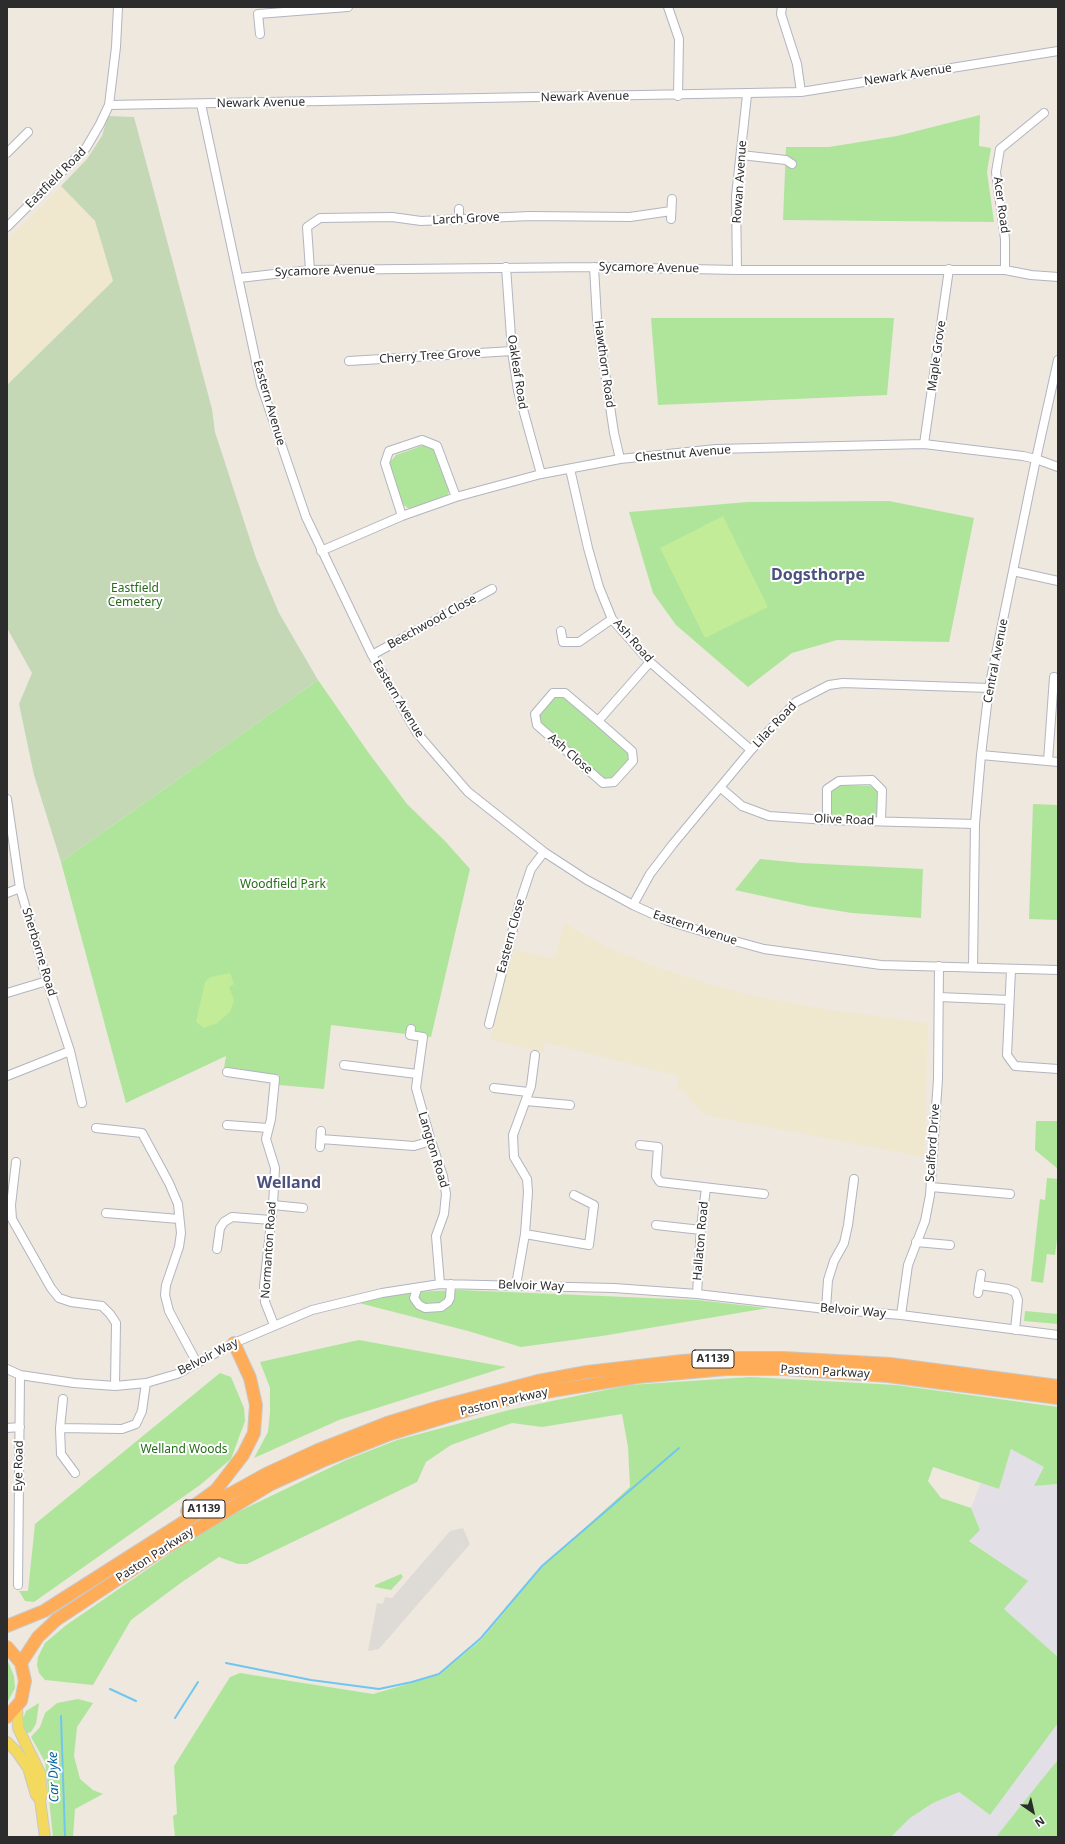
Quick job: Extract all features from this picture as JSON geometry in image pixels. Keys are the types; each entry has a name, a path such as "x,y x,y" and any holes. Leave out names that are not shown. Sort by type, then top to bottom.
{"highway":[{"path":"132,1555 166,1526 216,1490 244,1455 254,1433 256,1405 250,1378 234,1343"},
{"name":"Paston Parkway","path":"7,1626 44,1611 212,1504 266,1474 318,1450 387,1423 488,1393 586,1372 690,1360 725,1358 784,1358 890,1364 1058,1386"},
{"name":"Paston Parkway","path":"21,1663 38,1637 56,1620 162,1550 271,1484 322,1461 390,1434 491,1403 553,1390 637,1377 726,1369 785,1369 888,1376 1058,1398"},
{"path":"7,1647 21,1663 24,1673 24,1688 21,1701 7,1717"}],"main road":[{"path":"17,1707 18,1728 40,1773 42,1794 40,1800 45,1837"},
{"path":"7,1742 23,1760 36,1795 40,1800"}],"street":[{"name":"Eastfield Road","path":"7,227 86,148 109,105 116,47 118,7"},
{"path":"260,34 258,14 348,7"},
{"path":"668,7 679,39 678,96"},
{"path":"782,7 781,14 797,64 801,92"},
{"name":"Newark Avenue","path":"109,105 747,95 801,92 1058,51"},
{"name":"Rowan Avenue","path":"737,270 736,196 747,95"},
{"name":"Eastern Avenue","path":"201,104 261,385 296,492 320,551 372,655 417,733 468,792 544,852 588,880 633,905 668,921 764,949 881,965 973,967 1011,970 1058,970"},
{"name":"Acer Road","path":"1005,270 1005,239 996,172 1000,149 1044,113"},
{"path":"7,153 28,132"},
{"path":"741,155 786,160 792,164"},
{"name":"Larch Grove","path":"310,270 307,227 320,218 392,218 421,221 530,216 630,217 671,215 672,199"},
{"path":"459,209 459,220"},
{"name":"Sycamore Avenue","path":"239,278 310,270 506,267 737,270 1005,270 1031,276 1058,277"},
{"name":"Oakleaf Road","path":"506,267 512,351 518,391 541,474"},
{"name":"Hawthorn Road","path":"594,267 597,319 614,433 620,459"},
{"name":"Maple Grove","path":"924,444 949,269"},
{"name":"Cherry Tree Grove","path":"349,361 512,351"},
{"name":"Central Avenue","path":"973,967 975,824 981,755 990,688 1036,459 1058,360"},
{"path":"402,516 384,463 389,451 422,440 438,446 456,497"},
{"name":"Chestnut Avenue","path":"320,551 402,516 456,497 541,474 620,459 716,449 924,444 1036,459 1058,467"},
{"name":"Ash Road","path":"570,469 588,548 599,587 612,619 650,662 752,750"},
{"path":"1013,571 1058,582"},
{"name":"Beechwood Close","path":"372,655 492,589"},
{"path":"561,631 563,642 579,642 612,619"},
{"path":"598,721 650,662"},
{"path":"1048,761 1054,677"},
{"name":"Lilac Road","path":"633,905 650,874 673,844 752,750 796,702 829,685 843,683 990,688"},
{"name":"Ash Close","path":"553,693 564,693 598,721 632,752 633,761 614,782 602,783 537,725 535,714 553,693"},
{"path":"981,755 1058,762"},
{"path":"827,820 827,789 839,781 872,780 882,790 881,821"},
{"name":"Olive Road","path":"721,788 742,806 763,814 827,820 975,824"},
{"name":"Sherborne Road","path":"7,799 20,888 46,981 70,1050 82,1103"},
{"name":"Eastern Close","path":"489,1024 519,905 531,869 544,852"},
{"path":"7,893 20,888"},
{"name":"Scalford Drive","path":"901,1315 908,1265 925,1221 930,1187 938,1080 939,966"},
{"path":"1011,970 1007,1055 1015,1066 1058,1069"},
{"path":"7,993 46,981"},
{"path":"939,997 1009,1000"},
{"name":"Langton Road","path":"411,1029 410,1035 423,1037 416,1088 430,1141 444,1176 446,1194 444,1214 436,1236 440,1284"},
{"path":"7,1076 70,1050"},
{"path":"516,1285 525,1234 528,1182 514,1157 513,1135 531,1086 535,1055"},
{"path":"344,1065 417,1074"},
{"name":"Normanton Road","path":"227,1072 275,1079 271,1119 266,1139 275,1168 273,1204 264,1286 265,1302 274,1325"},
{"path":"494,1088 528,1092"},
{"path":"526,1101 570,1105"},
{"path":"227,1125 268,1128"},
{"path":"96,1128 142,1133 169,1183 178,1204 181,1233 179,1247 166,1285 165,1294 169,1311 197,1363"},
{"path":"321,1139 414,1146 430,1141"},
{"name":"Hallaton Road","path":"640,1145 658,1147 656,1176 660,1182 764,1194"},
{"path":"16,1162 11,1205 12,1219 51,1288 59,1298 71,1302 102,1306 116,1323 115,1386"},
{"path":"826,1309 828,1280 834,1261 844,1243 854,1179"},
{"path":"930,1187 1010,1194"},
{"name":"Hallaton Road","path":"697,1294 701,1230 706,1188"},
{"path":"525,1234 589,1245 594,1205 574,1196"},
{"path":"273,1204 303,1208"},
{"path":"106,1213 179,1219"},
{"path":"218,1249 220,1228 224,1222 232,1217 271,1220"},
{"path":"656,1225 701,1230"},
{"path":"916,1242 950,1245"},
{"path":"981,1274 978,1289 1008,1289 1016,1292 1018,1300 1015,1330"},
{"name":"Belvoir Way","path":"20,1375 74,1383 115,1386 146,1383 177,1374 234,1343 315,1309 382,1293 417,1289 440,1284 614,1288 697,1294 826,1309 901,1315 1058,1334"},
{"path":"417,1289 414,1298 419,1305 425,1308 441,1307 448,1302 450,1298 451,1284"},
{"path":"7,1370 20,1375"},
{"name":"Eye Road","path":"18,1585 21,1572 20,1375"},
{"path":"60,1428 122,1429 136,1424 142,1411 146,1383"},
{"path":"62,1399 60,1428 61,1454 75,1473"},
{"path":"7,1428 20,1427"}],"shaded area":[{"path":"61,186 95,221 113,281 7,385 7,240"},
{"path":"564,923 605,946 653,966 705,983 757,997 837,1011 928,1023 924,1157 705,1115 682,1090 676,1089 679,1076 544,1042 544,1052 490,1040 513,949 555,959"},
{"path":"1011,1449 1045,1467 1035,1486 1058,1484 1058,1657 1004,1609 1027,1581 969,1540 980,1530 971,1508 981,1483 999,1489"},
{"path":"463,1528 470,1544 379,1649 368,1651 377,1603 383,1604 385,1597 392,1598 450,1531"},
{"path":"1058,1722 1058,1762 997,1837 891,1837 910,1818 933,1803 959,1792 990,1815"}],"green space":[{"path":"980,115 979,146 991,148 987,172 994,222 783,220 786,147 829,147 897,136"},
{"name":"Eastfield Cemetery","path":"108,116 134,117 212,409 215,432 256,558 279,613 318,680 61,862 34,775 19,704 32,673 7,628 7,385 113,281 95,221 61,186 87,159 102,136"},
{"path":"651,318 894,318 887,395 658,405"},
{"path":"424,445 434,448 450,489 444,499 413,509 408,508 402,504 389,463 396,455"},
{"path":"889,501 974,518 949,642 837,640 792,653 748,687 676,625 653,593 629,512 748,502"},
{"path":"723,516 768,607 705,638 660,548"},
{"name":"Woodfield Park","path":"318,680 368,752 407,804 445,841 470,869 431,1037 331,1025 324,1089 279,1085 279,1075 224,1068 226,1056 126,1103 61,862"},
{"path":"555,695 564,695 629,753 631,761 613,779 604,779 539,724 538,714"},
{"path":"836,786 870,786 877,790 879,794 878,814 874,818 838,819 834,816 830,812 830,791"},
{"path":"1033,804 1058,805 1058,920 1029,919"},
{"path":"760,859 801,863 923,869 921,918 852,913 808,906 735,890"},
{"path":"230,973 234,984 229,987 234,1000 230,1012 217,1023 204,1028 196,1022 205,982 210,977"},
{"path":"1036,1121 1058,1121 1058,1169 1035,1150"},
{"path":"1047,1178 1058,1179 1058,1231 1055,1255 1047,1254 1043,1283 1031,1281 1040,1199 1045,1200"},
{"path":"460,1290 697,1300 768,1308 602,1336 521,1347 468,1331 355,1302 410,1292"},
{"path":"1025,1311 1058,1314 1058,1324 1024,1321"},
{"path":"359,1340 506,1367 339,1420 254,1458 268,1432 270,1412 270,1388 260,1362"},
{"name":"Welland Woods","path":"220,1373 231,1377 244,1408 245,1421 231,1459 200,1485 34,1602 25,1601 19,1591 28,1591 35,1524"},
{"path":"751,1377 896,1385 1058,1407 1058,1484 1034,1486 1044,1467 1011,1449 999,1489 933,1467 928,1481 941,1498 971,1508 980,1530 969,1541 1028,1581 1004,1609 1058,1657 1058,1723 990,1815 959,1792 933,1803 910,1818 891,1837 175,1837 173,1816 177,1814 174,1766 230,1677 240,1673 373,1694 439,1675 482,1639 542,1567 630,1487 628,1447 622,1414 542,1427 512,1423 451,1445 426,1462 417,1482 247,1564 238,1564 219,1557 182,1582 131,1620 93,1685 45,1680 39,1673 37,1665 38,1657 45,1643 65,1626 194,1537 223,1519 346,1460 397,1440 509,1410 629,1385"},
{"path":"401,1574 403,1577 391,1590 375,1587 375,1585"},
{"path":"7,1659 14,1676 15,1688 7,1703"},
{"path":"78,1699 93,1703 77,1727 74,1756 80,1779 93,1790 103,1794 75,1809 73,1837 53,1837 45,1762 31,1737 40,1727 45,1713 57,1703"},
{"path":"39,1703 36,1724 31,1732 25,1734 23,1719 26,1711"},
{"path":"1058,1760 1058,1837 996,1837 1043,1778"}],"waterway":[{"path":"226,1663 311,1680 379,1689 412,1682 439,1674 481,1638 542,1566 679,1448"},
{"path":"175,1718 198,1682"},
{"path":"110,1689 136,1701"},
{"name":"Car Dyke","path":"61,1716 65,1837"}],"district":[{"name":"Dogsthorpe","path":"818,575"},
{"name":"Welland","path":"289,1183"}]}
